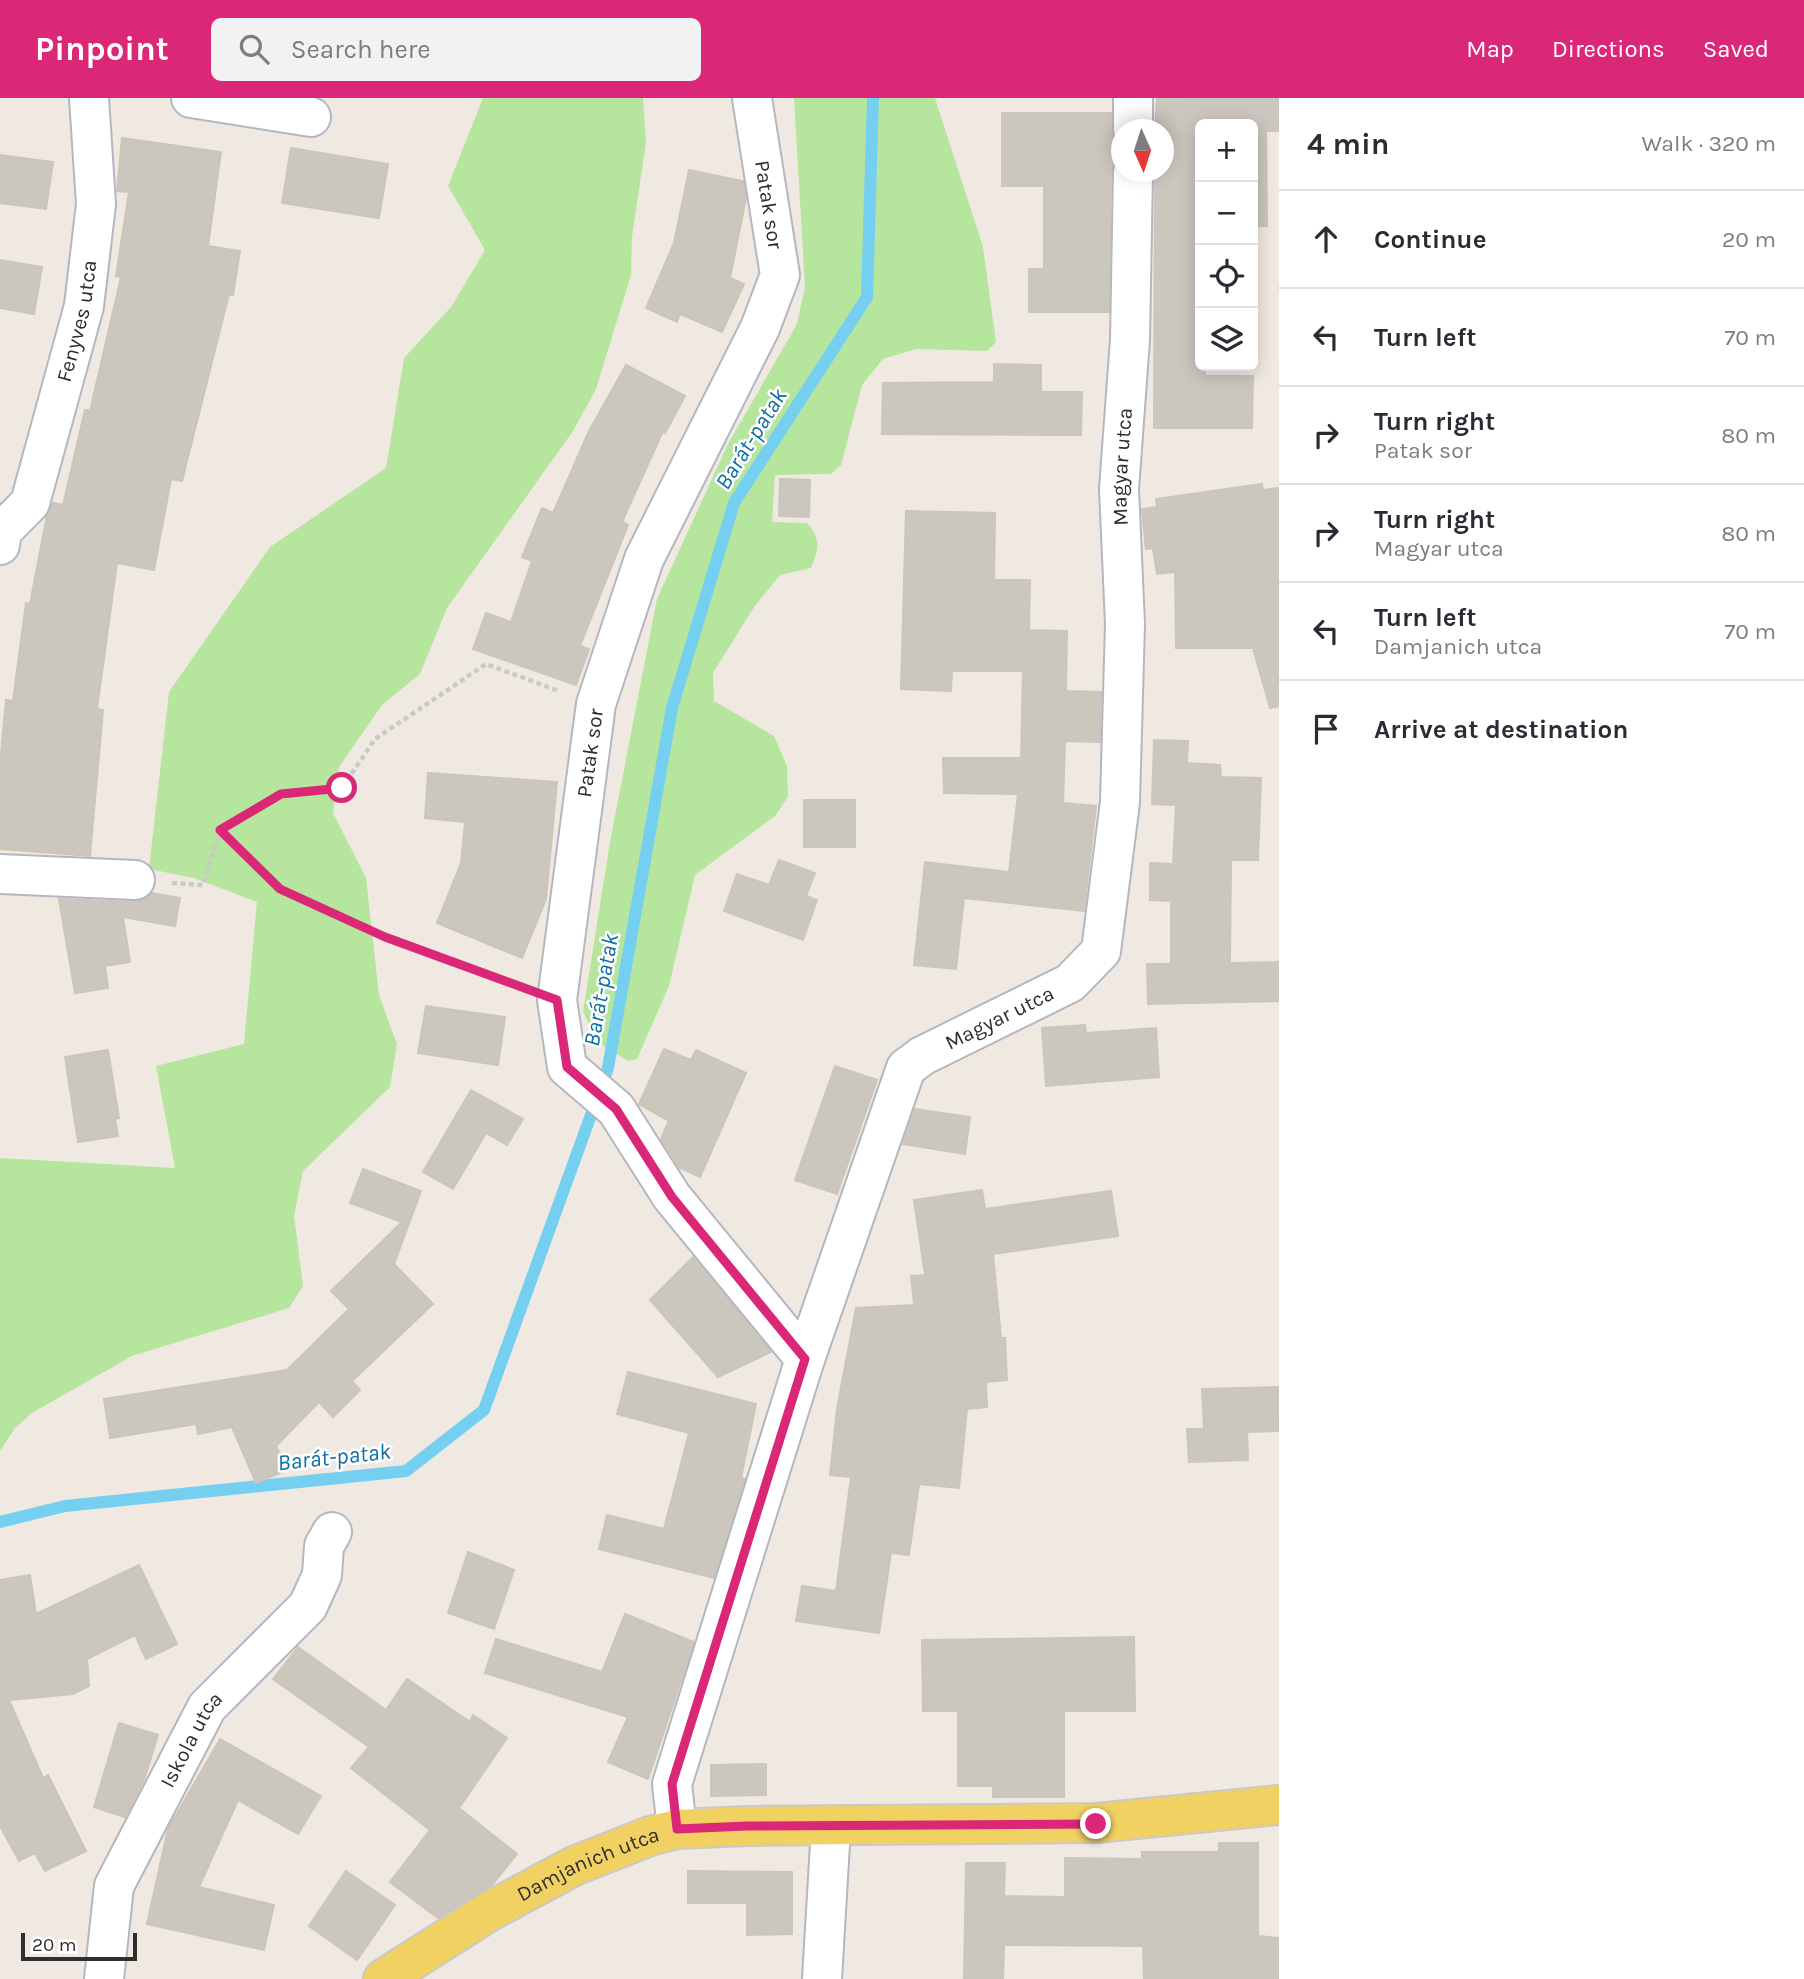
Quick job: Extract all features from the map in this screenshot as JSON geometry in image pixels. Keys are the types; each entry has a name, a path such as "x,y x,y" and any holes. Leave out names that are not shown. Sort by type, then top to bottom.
{"main road":[{"name":"Damjanich utca","path":"383,1979 490,1911 573,1866 650,1836 677,1829 747,1826 1096,1824 1279,1805"}],"street":[{"name":"Fenyves utca","path":"1,536 30,503 84,306 96,204 89,98"},
{"path":"191,98 311,117"},
{"name":"Patak sor","path":"752,98 780,275 761,328 644,559 596,704 557,1000 567,1067 616,1109 672,1197 805,1359"},
{"path":"1133,98 1133,119"},
{"name":"Magyar utca","path":"677,1829 672,1784 805,1359 906,1068 922,1056 1070,983 1101,951 1121,802 1125,624 1119,489 1130,340 1133,182"},
{"path":"0,874 135,880"},
{"name":"Iskola utca","path":"104,1979 114,1886 207,1707 309,1606 322,1575 324,1546 332,1532"},
{"path":"822,1979 831,1827"}],"path":[{"path":"203,886 220,830 281,794 342,788 375,738 486,664 596,704"},
{"path":"220,830 280,889 385,937 557,1000"}],"green space":[{"path":"483,98 643,98 646,142 632,237 631,275 596,389 573,431 447,608 420,674 382,705 339,767 333,813 366,878 379,995 397,1044 390,1087 303,1171 294,1216 303,1286 289,1308 132,1356 32,1413 15,1428 0,1451 0,1158 175,1168 156,1066 244,1044 257,902 194,878 149,869 169,692 270,547 386,468 404,358 452,306 485,250 448,186"},
{"path":"794,98 935,98 983,247 996,342 987,351 916,349 883,359 862,385 841,465 831,474 775,475 772,522 807,523 817,539 816,555 811,568 780,575 754,607 713,673 714,701 774,736 787,766 788,797 775,816 695,875 669,986 637,1059 628,1061 599,1043 583,1012 610,842 657,599 728,444 797,324 805,287"}],"building":[{"path":"1157,98 1279,99 1279,131 1266,131 1267,226 1258,226 1258,119 1195,119 1195,371 1205,371 1205,376 1253,376 1252,428 1154,428 1155,182 1174,182 1174,119 1156,119"},
{"path":"1002,113 1111,113 1109,312 1029,312 1029,269 1044,269 1044,186 1002,186"},
{"path":"122,138 221,152 208,246 240,251 233,295 229,294 182,481 171,479 154,570 117,563 97,709 103,710 90,856 0,849 0,764 6,700 13,701 26,603 30,604 47,515 53,503 63,505 85,410 90,411 121,277 116,276 129,192 117,191"},
{"path":"291,148 388,164 379,218 282,203"},
{"path":"0,155 53,162 46,209 0,203"},
{"path":"689,170 743,181 746,198 730,278 744,284 722,332 680,314 677,322 646,308 674,243"},
{"path":"0,260 42,267 34,314 0,308"},
{"path":"994,364 1041,365 1041,392 1082,392 1081,435 882,434 883,383 994,382"},
{"path":"626,365 685,396 665,433 663,431 622,522 628,525 580,646 589,649 576,685 473,649 486,613 511,622 532,561 522,557 542,508 553,513 589,431"},
{"path":"780,479 810,480 809,517 779,516"},
{"path":"1262,484 1263,490 1279,488 1279,706 1270,708 1253,648 1176,648 1175,572 1157,574 1153,548 1146,549 1142,509 1157,507 1156,499"},
{"path":"906,511 995,513 994,580 1030,580 1029,630 1067,631 1066,691 1101,692 1100,742 1065,741 1063,803 1096,806 1084,911 964,898 956,969 914,965 925,862 1009,872 1018,794 944,793 943,758 1021,758 1023,671 952,671 951,691 901,689"},
{"path":"1154,740 1188,741 1187,763 1220,765 1221,777 1261,778 1258,860 1231,860 1230,963 1279,962 1279,1001 1148,1004 1147,964 1171,964 1171,901 1150,900 1150,863 1173,864 1176,805 1152,804"},
{"path":"428,773 557,782 546,899 522,958 437,923 461,863 465,822 425,818"},
{"path":"804,800 855,800 855,847 804,847"},
{"path":"779,860 815,873 806,896 817,900 803,940 724,911 737,874 769,885"},
{"path":"152,893 180,898 175,926 123,917 130,962 105,966 108,988 75,993 59,899 134,902 144,900"},
{"path":"426,1006 505,1017 498,1065 418,1053"},
{"path":"1085,1025 1086,1033 1156,1028 1159,1077 1046,1086 1042,1028"},
{"path":"664,1049 691,1060 696,1050 746,1073 700,1177 680,1168 661,1139 669,1121 639,1104"},
{"path":"108,1050 119,1118 115,1119 118,1136 78,1142 65,1057"},
{"path":"835,1066 877,1080 837,1194 795,1180"},
{"path":"471,1090 523,1119 507,1145 486,1133 453,1189 423,1172"},
{"path":"915,1109 970,1117 965,1154 903,1144"},
{"path":"363,1169 421,1191 394,1264 433,1304 352,1381 360,1390 333,1417 319,1402 276,1446 287,1470 256,1483 232,1427 198,1434 196,1424 110,1438 104,1399 287,1370 349,1309 331,1291 402,1222 350,1203"},
{"path":"982,1190 985,1209 1111,1191 1118,1236 993,1254 1001,1338 1005,1338 1007,1380 986,1382 987,1407 967,1409 959,1488 919,1484 909,1555 891,1553 879,1633 796,1621 802,1586 836,1591 851,1477 830,1475 837,1409 856,1308 914,1305 911,1276 925,1275 914,1200"},
{"path":"693,1257 771,1352 718,1377 650,1300"},
{"path":"628,1372 756,1404 741,1478 745,1479 714,1578 599,1549 607,1515 664,1529 689,1433 617,1414"},
{"path":"1278,1387 1279,1431 1247,1432 1248,1460 1189,1462 1187,1429 1204,1429 1202,1389"},
{"path":"468,1552 514,1570 494,1629 448,1613"},
{"path":"139,1565 177,1644 146,1659 135,1635 87,1659 89,1686 73,1694 9,1700 43,1778 48,1775 86,1851 45,1871 35,1853 19,1861 0,1826 0,1580 30,1575 36,1614"},
{"path":"625,1614 694,1642 648,1779 608,1762 628,1717 485,1673 496,1639 602,1672"},
{"path":"1134,1637 1135,1711 1064,1711 1064,1797 993,1797 993,1786 958,1786 958,1711 923,1711 922,1640"},
{"path":"298,1647 386,1710 407,1679 470,1722 473,1715 507,1738 459,1808 517,1854 492,1885 438,1918 390,1882 430,1830 351,1768 369,1747 273,1679"},
{"path":"119,1723 158,1735 144,1780 125,1817 94,1807"},
{"path":"220,1739 321,1796 298,1834 238,1800 199,1887 274,1905 264,1950 147,1924 168,1829"},
{"path":"766,1764 766,1795 711,1796 711,1765"},
{"path":"1219,1843 1258,1843 1258,1936 1279,1938 1279,1979 1144,1979 1143,1946 1004,1945 1003,1979 964,1979 966,1863 1005,1863 1004,1896 1065,1897 1065,1858 1142,1859 1142,1852 1219,1852"},
{"path":"346,1871 395,1905 357,1960 309,1926"},
{"path":"688,1871 792,1872 792,1934 747,1935 747,1903 688,1903"}],"waterway":[{"name":"Barát-patak","path":"0,1522 65,1506 406,1471 484,1410 608,1068 672,708 734,503 867,297 873,98"}],"route":[{"path":"342,788 281,794 220,830 280,889 385,937 557,1000 567,1067 616,1109 672,1197 805,1359 672,1784 677,1829 747,1826 1096,1824"}]}
